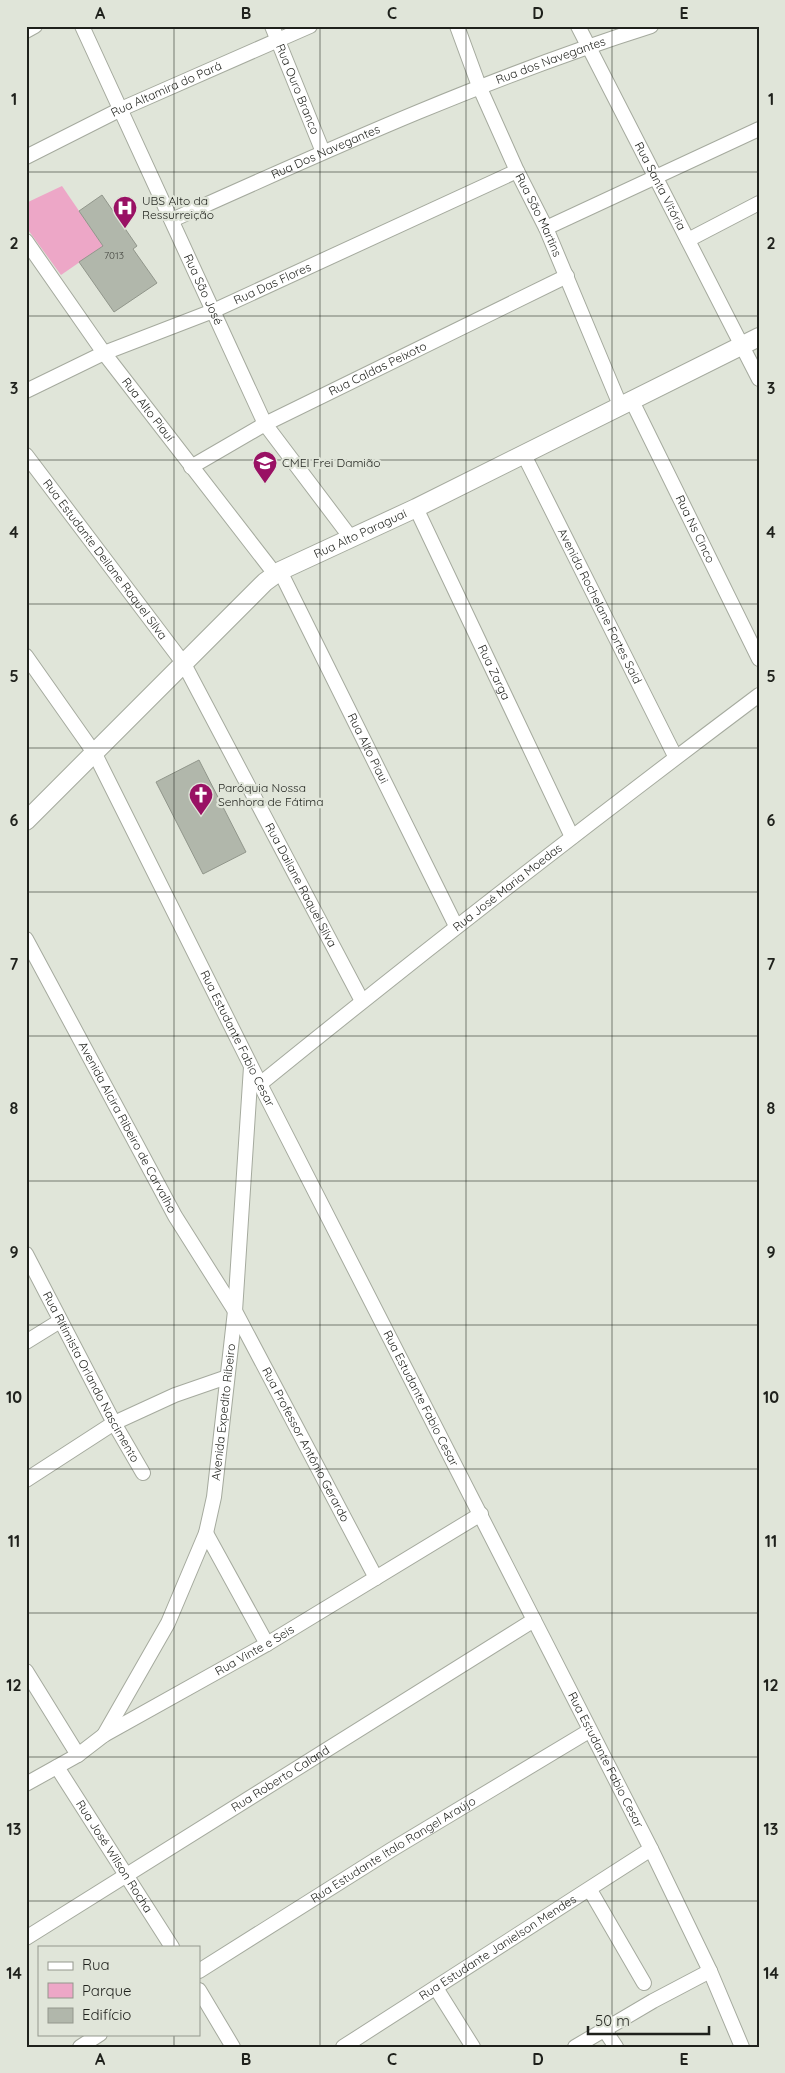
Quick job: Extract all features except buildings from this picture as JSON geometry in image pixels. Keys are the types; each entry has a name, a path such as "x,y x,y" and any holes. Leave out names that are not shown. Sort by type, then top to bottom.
{"street":[{"path":"26,31 36,26"},
{"name":"Rua São José","path":"82,26 265,424 351,538"},
{"name":"Rua Ouro Branco","path":"272,26 323,152"},
{"name":"Rua Altamira do Pará","path":"26,157 121,109 310,26"},
{"name":"Rua São Martins","path":"457,26 478,86 517,171 546,228 625,402"},
{"name":"Rua Santa Vitória","path":"578,26 759,379"},
{"name":"Rua dos Navegantes","path":"478,86 588,46 651,26"},
{"name":"Rua Dos Navegantes","path":"172,220 323,152 478,86"},
{"path":"546,228 759,129"},
{"name":"Rua Das Flores","path":"26,391 104,353 214,311 517,171"},
{"path":"688,240 759,202"},
{"name":"Rua Alto Piauí","path":"26,241 104,353 191,467 278,572"},
{"name":"Rua Caldas Peixoto","path":"191,467 265,424 567,276"},
{"name":"Rua Alto Paraguai","path":"26,821 96,754 278,572 416,508 524,455 625,402 759,337"},
{"name":"Rua Ns Cinco","path":"625,402 759,658"},
{"name":"Rua Estudante Deilane Raquel Silva","path":"26,455 184,664"},
{"name":"Avenida Rochelane Fortes Said","path":"524,455 675,756"},
{"name":"Rua Zarga","path":"416,508 572,837"},
{"name":"Rua Alto Piaui","path":"278,572 456,926"},
{"name":"Rua Estudante Fabio Cesar","path":"26,656 96,754 260,1084 481,1514 589,1731 651,1849 710,1971 742,2047"},
{"name":"Rua Dailane Raquel Silva","path":"184,664 362,1001"},
{"name":"Rua José Maria Moedas","path":"260,1084 456,926 675,756 759,695"},
{"name":"Avenida Alcira Ribeiro de Carvalho","path":"26,939 175,1216 234,1312"},
{"name":"Avenida Expedito Ribeiro","path":"104,1735 168,1623 206,1533 220,1456 234,1312 251,1066"},
{"name":"Rua Ritimista Orlando Nascimento","path":"26,1254 114,1423 143,1473"},
{"name":"Rua Professor Antônio Gerardo","path":"234,1312 376,1578"},
{"path":"26,1342 60,1321"},
{"path":"26,1480 114,1423 175,1395 227,1377"},
{"name":"Rua Vinte e Seis","path":"26,1784 78,1755 104,1735 267,1644 481,1514"},
{"path":"206,1533 267,1644"},
{"name":"Rua Roberto Caland","path":"26,1938 534,1620"},
{"path":"26,1671 78,1755"},
{"name":"Rua Estudante Italo Rangel Araújo","path":"200,1970 589,1731"},
{"name":"Rua José Wilson Rocha","path":"57,1767 171,1946"},
{"name":"Rua Estudante Janielson Mendes","path":"344,2047 651,1849"},
{"path":"590,1890 644,1983"},
{"path":"575,2047 710,1971"},
{"path":"436,1988 473,2047"},
{"path":"200,1992 233,2047"},
{"path":"604,2029 616,2047"},
{"path":"80,2047 97,2036"}],"green space":[{"path":"62,186 103,246 61,275 26,227 26,203"}],"place":[{"name":"UBS Alto da Ressurreição","path":"125,229"},
{"name":"CMEI Frei Damião","path":"265,484"},
{"name":"Paróquia Nossa Senhora de Fátima","path":"201,816"}]}
